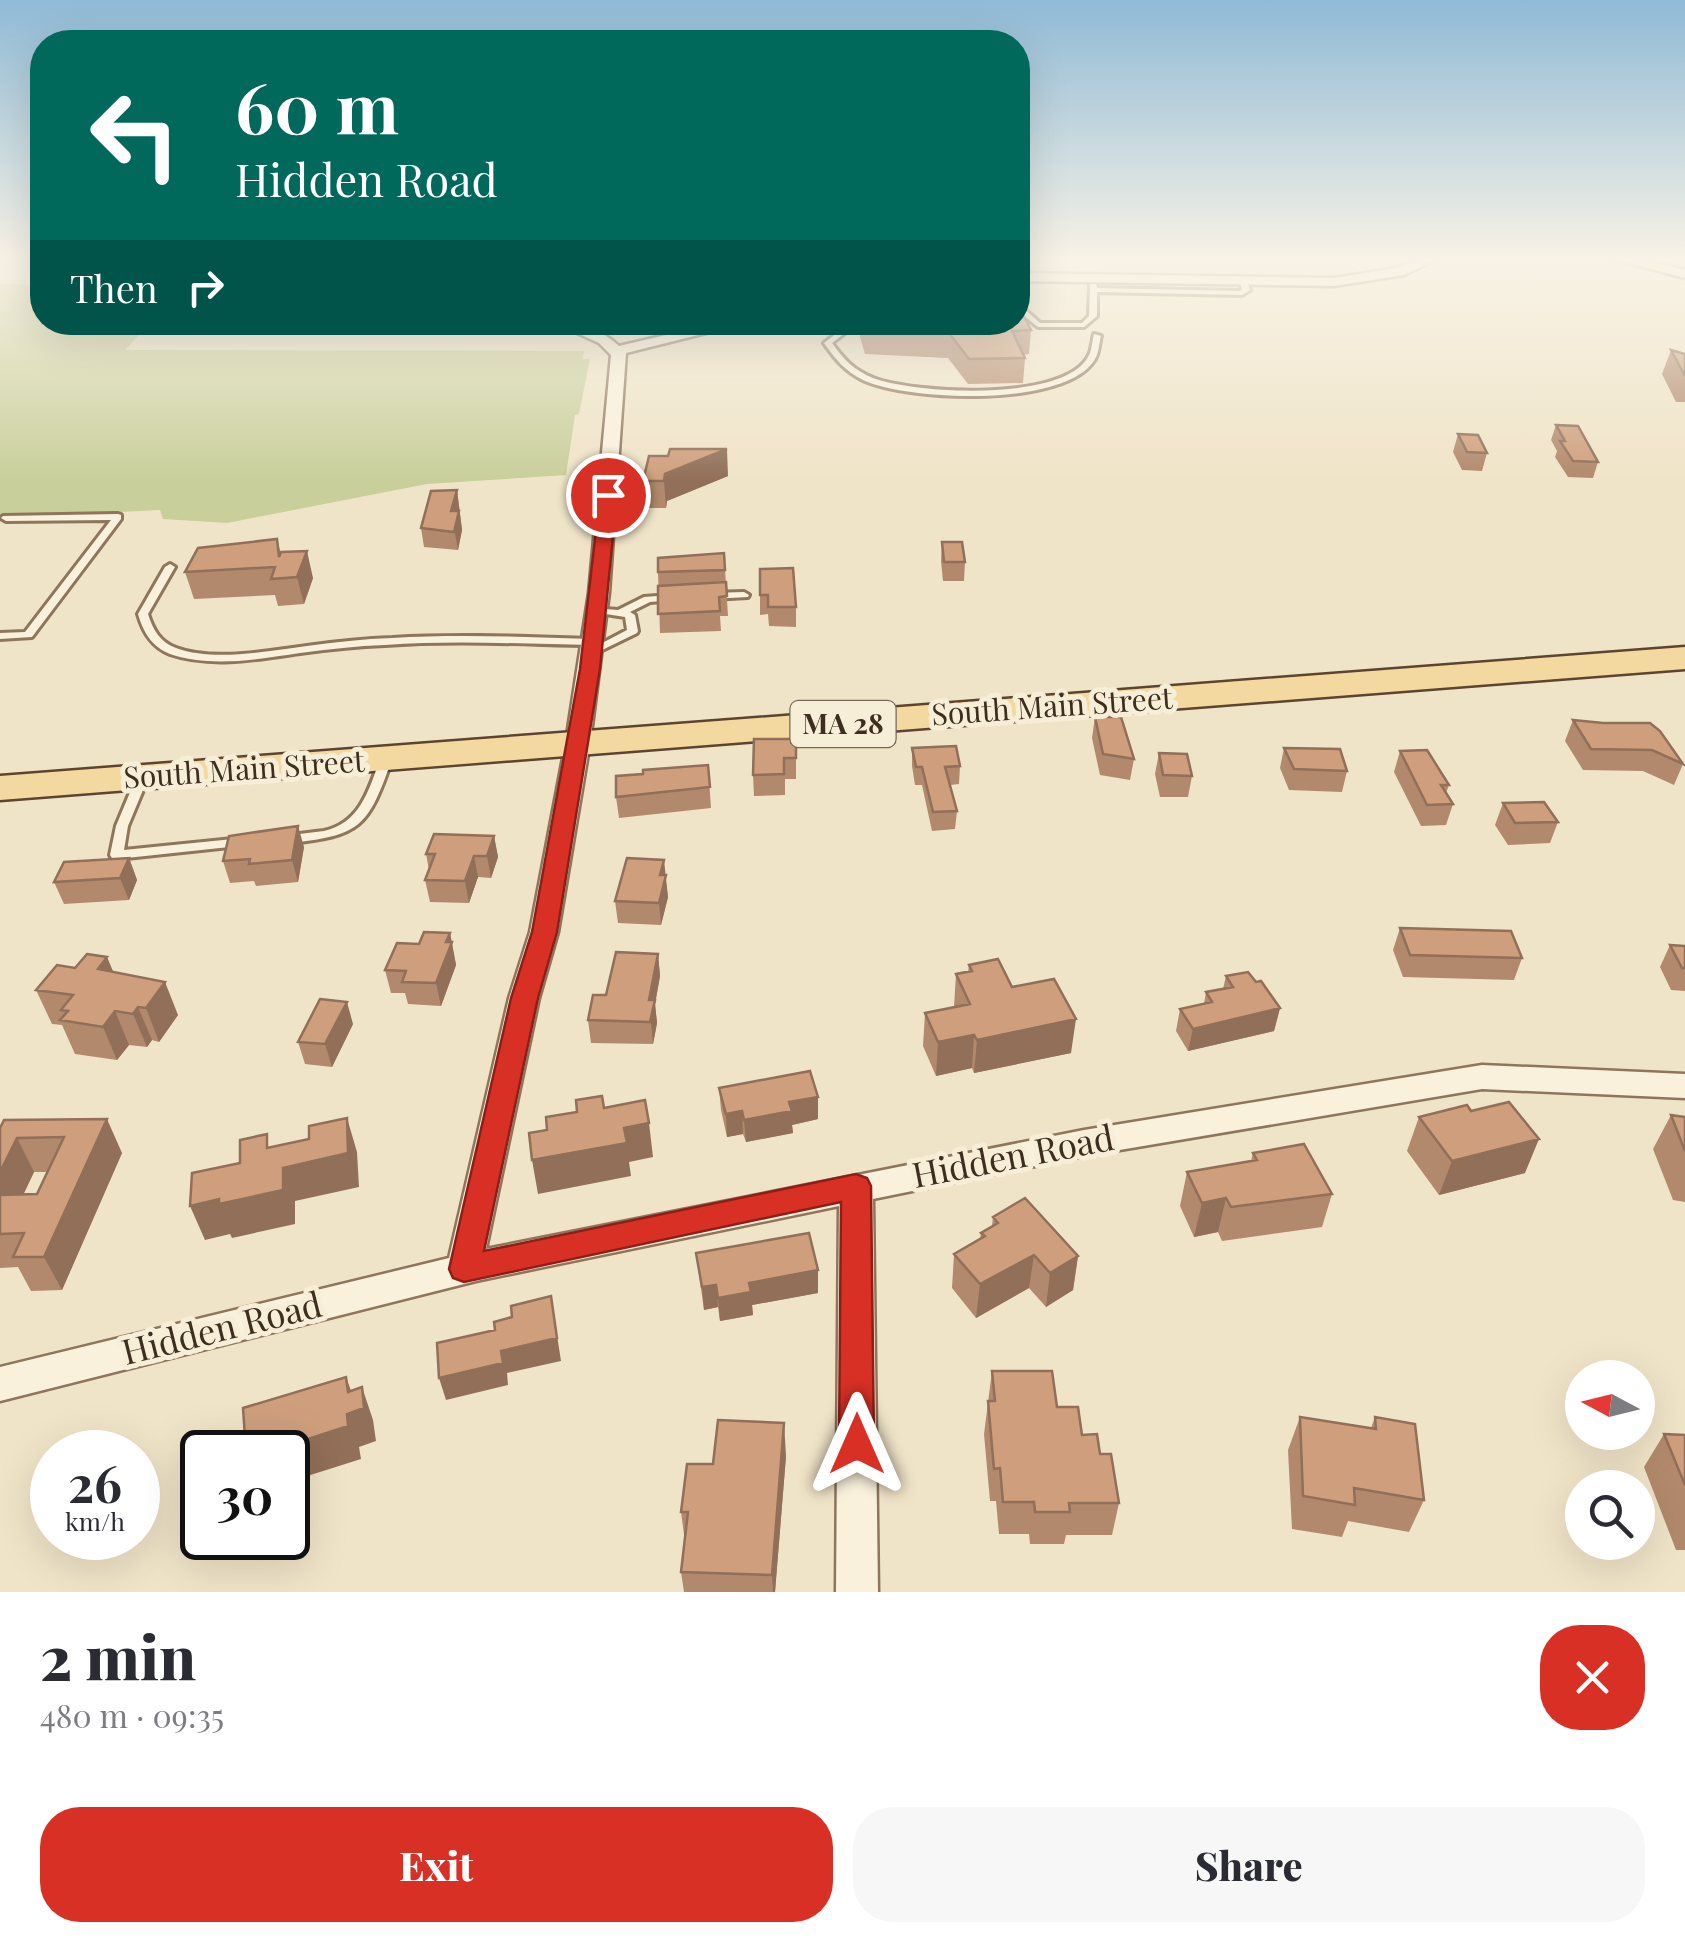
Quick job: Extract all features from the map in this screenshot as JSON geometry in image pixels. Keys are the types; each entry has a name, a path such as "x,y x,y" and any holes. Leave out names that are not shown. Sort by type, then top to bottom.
{"main road":[{"name":"South Main Street","path":"0,788 1685,658"}],"street":[{"path":"464,1269 524,998 544,932 597,610 618,380 616,351 592,335"},
{"path":"616,351 686,335"},
{"name":"Hidden Road","path":"0,1384 464,1269 856,1186 1425,1084 1482,1077 1685,1086"},
{"path":"856,1186 857,1592"}],"lane":[{"path":"839,335 828,343 833,357 853,371 884,384 964,394 1020,390 1068,377 1092,358 1096,336"},
{"path":"0,636 28,636 118,517 2,520"},
{"path":"170,568 143,614 147,630 154,638 177,652 245,654 500,636 592,646 633,631 630,614 597,610"},
{"path":"620,613 648,599 744,595"},
{"path":"273,840 328,836 349,830 373,798 386,759"},
{"path":"142,778 122,826 117,854 254,841"}],"green space":[{"path":"0,332 139,335 125,350 584,351 583,359 590,359 579,414 575,415 566,475 427,484 227,523 163,519 160,510 0,518"}],"building":[{"path":"951,335 1014,335 1025,358 969,359"},
{"path":"1671,350 1685,354 1685,376"},
{"path":"1556,425 1578,426 1598,462 1573,461 1560,441 1565,441"},
{"path":"1458,434 1478,435 1487,453 1467,452"},
{"path":"670,449 727,449 665,474 664,481 643,481 649,456 668,456"},
{"path":"457,490 451,511 459,511 454,532 421,528 431,491"},
{"path":"277,539 279,557 281,552 307,551 297,577 271,579 275,567 185,572 198,548"},
{"path":"942,542 962,542 965,562 944,562"},
{"path":"724,553 725,570 658,572 658,558"},
{"path":"793,568 796,607 768,607 768,595 760,595 760,569"},
{"path":"726,582 727,596 719,597 720,611 658,614 658,586"},
{"path":"1095,717 1121,717 1134,759 1103,754"},
{"path":"1573,720 1650,723 1683,764 1652,750 1591,749"},
{"path":"754,739 796,739 796,758 784,758 784,774 753,775"},
{"path":"956,746 960,766 945,767 957,811 933,812 922,767 916,767 912,748"},
{"path":"1284,748 1340,749 1347,771 1294,769"},
{"path":"1427,750 1449,785 1441,785 1453,804 1427,805 1400,751"},
{"path":"1159,753 1187,754 1192,776 1163,775"},
{"path":"708,765 710,787 616,797 616,776"},
{"path":"1544,802 1558,822 1515,823 1503,803"},
{"path":"298,826 292,860 249,864 250,859 223,861 229,836"},
{"path":"434,834 494,836 487,856 474,856 465,881 425,880 435,854 426,854"},
{"path":"129,858 120,878 54,882 64,862"},
{"path":"627,858 664,860 660,875 666,875 659,903 615,901"},
{"path":"1400,928 1511,931 1522,958 1410,955"},
{"path":"424,932 450,933 446,942 452,942 436,983 402,982 406,971 385,970 397,943 419,944"},
{"path":"1670,945 1685,946 1685,968 1682,968"},
{"path":"616,952 658,954 649,1000 655,1000 650,1022 588,1020 593,995 606,995"},
{"path":"87,954 107,957 98,969 165,982 146,1008 138,1007 133,1014 115,1011 103,1027 60,1020 68,1011 61,1010 73,995 36,990 57,965 75,968"},
{"path":"998,959 1012,987 1054,979 1076,1019 977,1040 974,1035 938,1042 925,1013 970,1004 956,974 972,971 969,965"},
{"path":"1248,972 1256,982 1261,981 1280,1008 1193,1029 1180,1009 1212,1002 1206,992 1233,987 1226,976"},
{"path":"320,999 347,1002 325,1044 298,1042"},
{"path":"810,1071 818,1097 789,1102 792,1111 744,1120 742,1111 726,1114 719,1088"},
{"path":"602,1096 604,1108 645,1100 649,1123 624,1128 627,1143 532,1160 529,1133 547,1130 546,1117 577,1112 576,1100"},
{"path":"1509,1102 1539,1139 1452,1161 1419,1117 1467,1105 1471,1111"},
{"path":"1671,1115 1685,1117 1685,1151"},
{"path":"347,1118 348,1153 283,1168 283,1190 190,1206 192,1173 240,1163 240,1140 267,1134 267,1148 309,1139 309,1126"},
{"path":"107,1119 44,1257 13,1257 24,1233 0,1234 0,1195 37,1194 64,1137 17,1138 0,1172 0,1128 4,1120"},
{"path":"1304,1144 1332,1194 1231,1207 1226,1198 1202,1203 1187,1172 1257,1160 1253,1153"},
{"path":"1025,1198 1078,1256 1050,1273 1034,1255 980,1284 954,1254 985,1236 981,1233 998,1223 993,1217"},
{"path":"809,1233 818,1270 749,1283 751,1292 718,1298 716,1285 702,1287 696,1253"},
{"path":"551,1296 557,1338 501,1351 503,1363 439,1378 437,1343 495,1330 494,1322 512,1317 511,1306"},
{"path":"992,1371 1052,1371 1057,1407 1078,1407 1082,1435 1097,1434 1100,1454 1111,1454 1119,1503 1069,1503 1070,1512 1035,1512 1034,1502 1003,1502 1000,1468 994,1469 988,1401 995,1401"},
{"path":"346,1377 348,1392 362,1387 364,1408 347,1414 348,1426 310,1438 310,1430 244,1430 243,1408"},
{"path":"1300,1417 1376,1429 1375,1417 1415,1424 1424,1500 1354,1488 1355,1505 1303,1496"},
{"path":"718,1420 784,1423 772,1575 681,1572 688,1512 681,1512 687,1464 713,1464"},
{"path":"1664,1434 1685,1435 1685,1485"}],"route":[{"path":"608,495 590,669 544,932 524,998 464,1269 856,1186 857,1444"}]}
